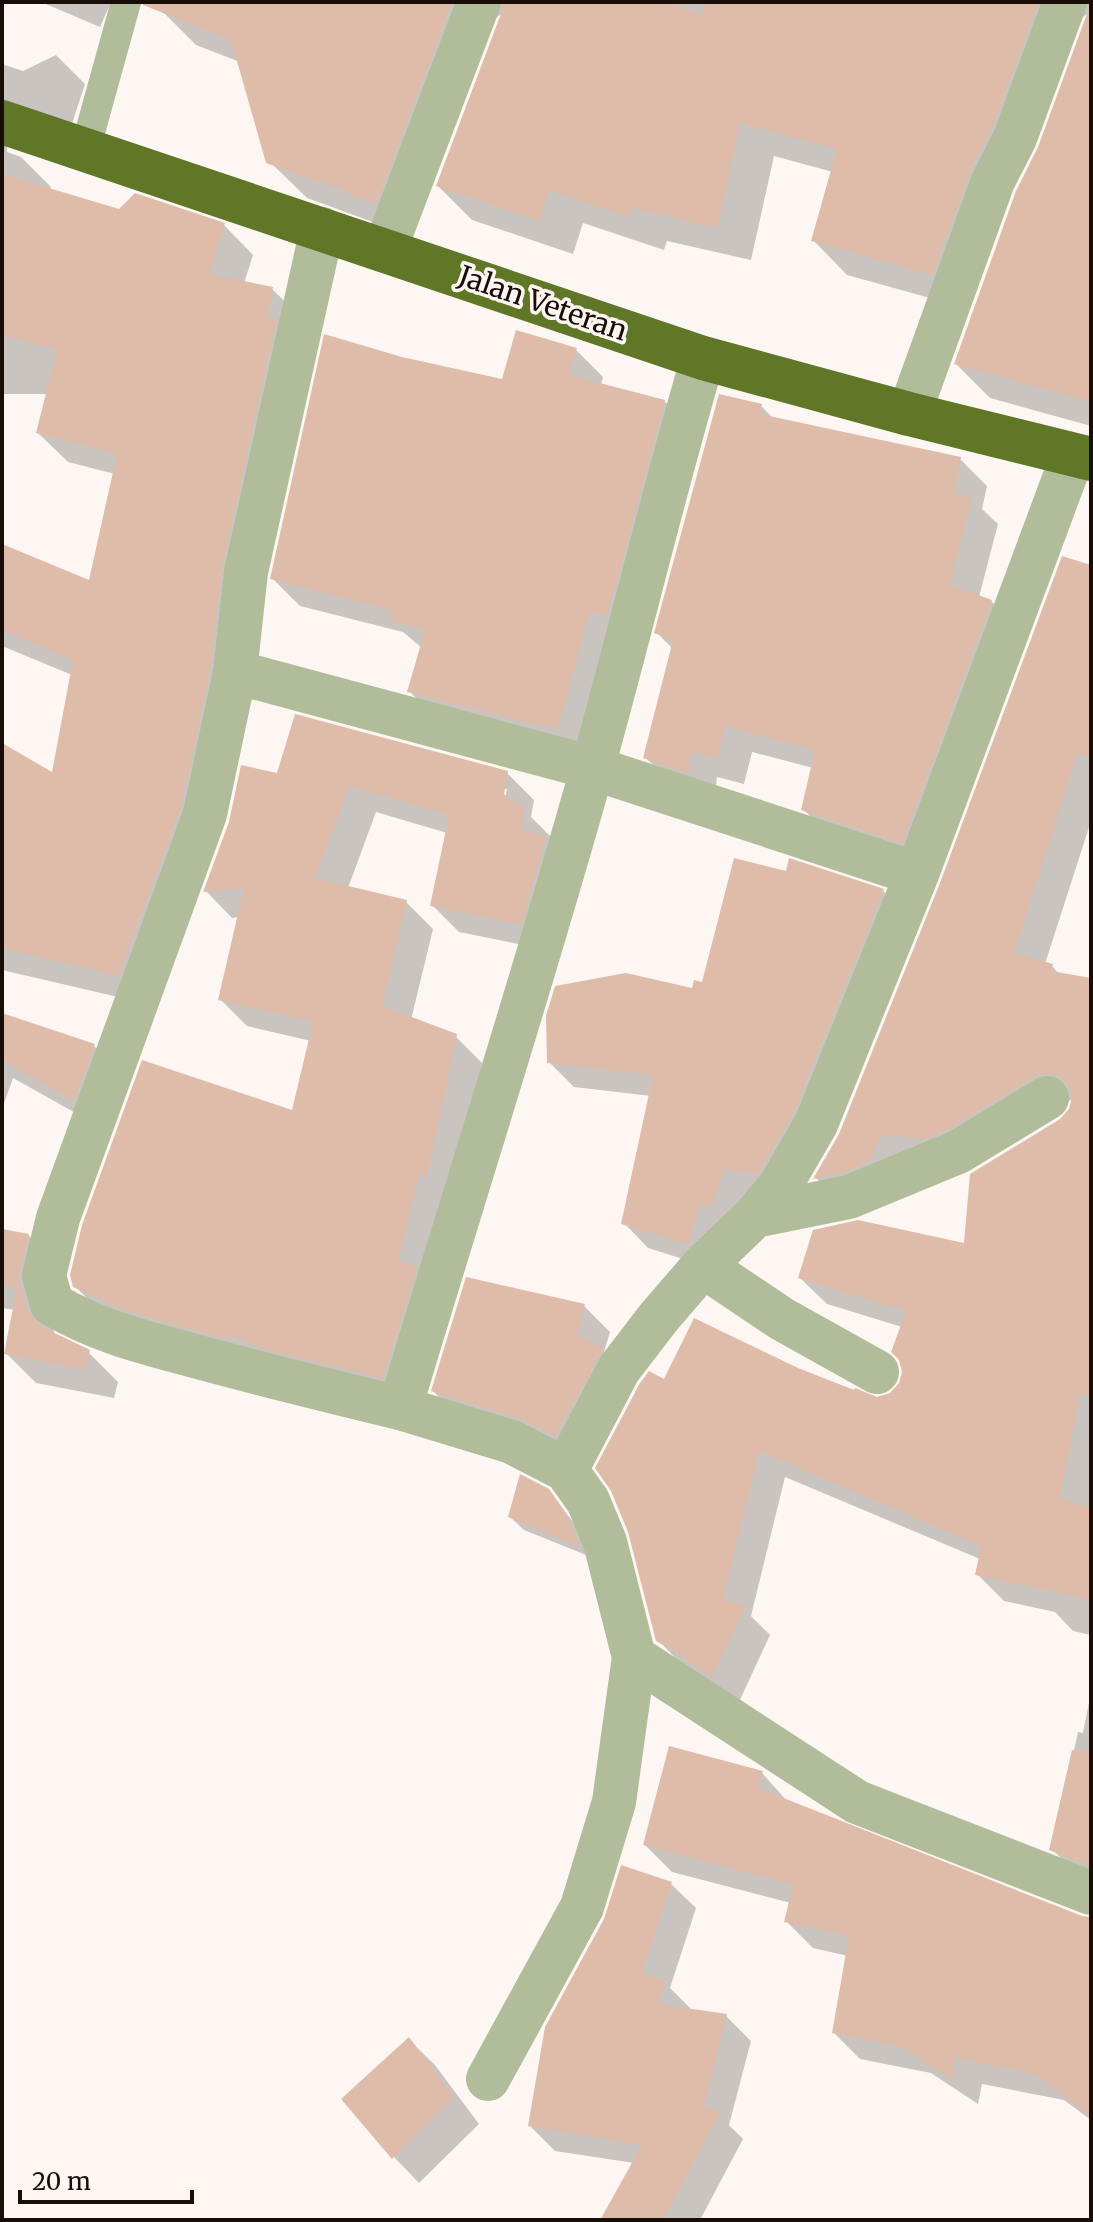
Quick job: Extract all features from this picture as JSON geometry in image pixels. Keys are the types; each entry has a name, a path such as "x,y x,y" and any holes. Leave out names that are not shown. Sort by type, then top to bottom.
{"highway":[{"name":"Jalan Veteran","path":"2,122 703,358 1082,457"}],"street":[{"path":"385,249 479,2"},
{"path":"909,414 993,181 1015,138 1065,2"},
{"path":"322,229 246,572 235,672 205,814 58,1218 44,1276 52,1304 77,1319 117,1335 242,1370 400,1408 512,1442 566,1470 588,1501 605,1542 634,1657 614,1802 582,1907 488,2079"},
{"path":"400,1408 593,768 703,358"},
{"path":"566,1470 619,1369 703,1266 755,1216 780,1186 816,1124 1082,457"},
{"path":"235,672 593,768 917,874"},
{"path":"755,1216 849,1197 958,1152 1047,1098"},
{"path":"703,1266 782,1319 877,1372"},
{"path":"634,1657 857,1802 1091,1893"}],"lane":[{"path":"85,150 126,2"}],"building":[{"path":"143,2 452,2 376,203 349,196 350,193 266,163 231,40 143,5"},
{"path":"503,2 663,2 702,14 705,2 1038,2 992,128 969,173 932,275 811,241 837,149 740,123 717,228 633,208 629,217 549,190 539,221 436,186"},
{"path":"1089,2 1091,402 954,364 1016,191 1038,147"},
{"path":"2,174 119,209 135,193 225,223 209,274 273,287 267,317 276,320 222,567 210,668 181,807 118,976 2,948 2,743 52,772 73,660 2,630 2,544 89,580 117,454 36,433 57,350 2,335"},
{"path":"516,330 577,348 569,375 665,400 607,616 590,611 557,730 407,692 425,630 389,620 392,610 270,579 324,334 402,357 502,379"},
{"path":"719,394 762,404 760,414 961,457 954,492 972,496 950,585 992,600 902,843 801,810 815,750 725,726 717,759 691,752 689,773 643,758 673,640 654,633"},
{"path":"1062,556 1091,565 1091,758 1077,754 1014,953 1053,964 1051,971 1091,978 1091,1395 1080,1394 1060,1498 1091,1508 1091,1600 975,1575 981,1546 759,1451 723,1599 745,1607 711,1678 656,1641 628,1532 611,1491 595,1468 640,1383 649,1371 664,1379 694,1318 798,1368 854,1390 877,1397 890,1393 899,1383 902,1372 899,1360 891,1352 906,1311 798,1278 813,1230 858,1220 964,1243 970,1174 1060,1119 1069,1109 1072,1097 1068,1084 1058,1076 1046,1073 1034,1077 947,1130 925,1139 882,1134 870,1161 842,1173 813,1179 839,1134 940,883"},
{"path":"295,714 508,771 504,794 525,809 521,830 546,836 521,925 430,906 449,815 349,786 315,878 407,900 382,1006 457,1034 427,1176 419,1174 398,1261 417,1266 383,1378 127,1311 73,1287 70,1275 82,1225 142,1060 292,1110 313,1022 218,1000 244,888 203,892 229,822 241,765 277,773"},
{"path":"734,858 786,871 789,858 884,889 793,1113 758,1174 724,1169 712,1206 699,1206 688,1244 621,1224 653,1075 547,1063 546,1016 555,986 626,973 692,988 694,980 702,982"},
{"path":"2,1013 95,1044 74,1101 2,1060"},
{"path":"2,1229 29,1234 20,1271 28,1311 40,1326 90,1350 85,1370 4,1354 17,1287 2,1285"},
{"path":"466,1277 585,1304 577,1335 604,1348 555,1436 520,1418 431,1391"},
{"path":"520,1474 549,1489 566,1513 580,1547 508,1517"},
{"path":"669,1746 763,1771 758,1788 1091,1917 1091,2116 1035,2074 956,2058 952,2080 902,2047 832,2033 849,1936 784,1922 793,1885 643,1845"},
{"path":"1072,1750 1091,1752 1091,1866 1049,1850"},
{"path":"621,1865 672,1882 642,1973 666,1982 658,2004 727,2014 704,2106 720,2113 663,2220 600,2220 642,2145 528,2126 545,2027 604,1919"},
{"path":"409,2037 454,2097 392,2159 341,2099"}]}
